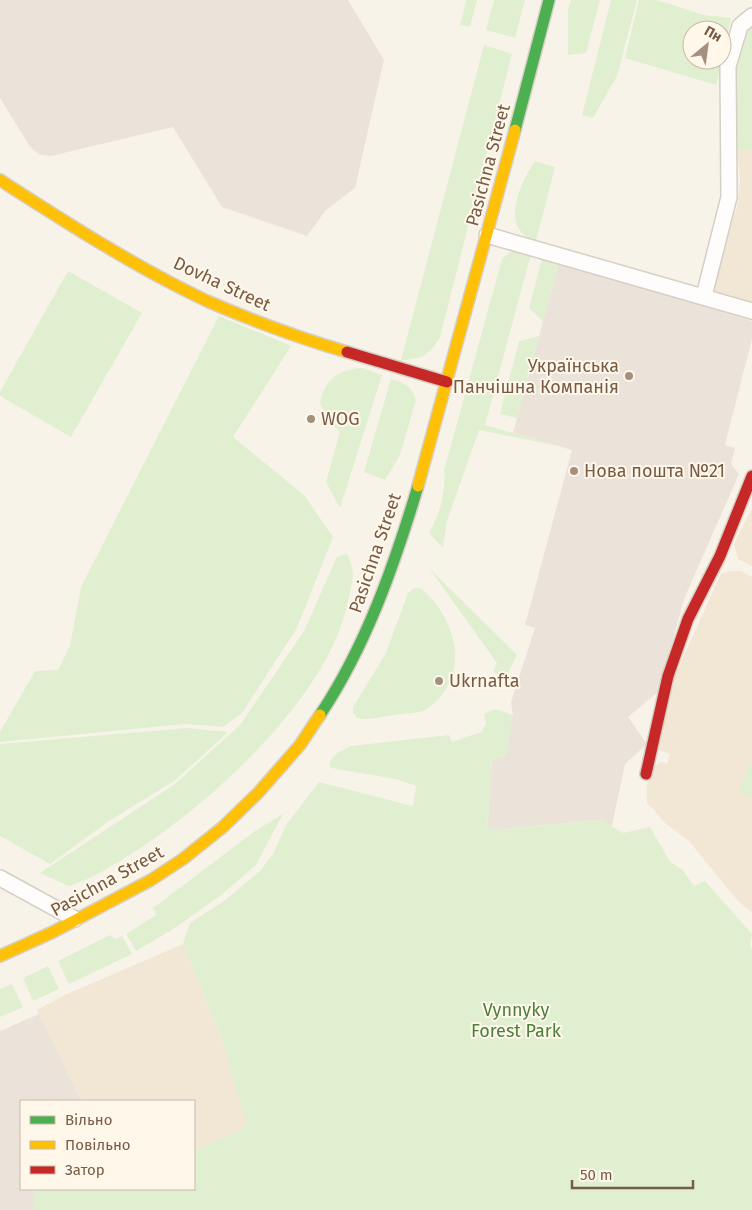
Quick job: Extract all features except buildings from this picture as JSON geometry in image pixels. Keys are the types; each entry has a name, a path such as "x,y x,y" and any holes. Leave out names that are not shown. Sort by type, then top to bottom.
{"main road":[{"name":"Pasichna Street","path":"0,956 41,938 158,876 210,838 261,790 309,733 354,655 377,606 400,542 447,382 549,0"},
{"name":"Dovha Street","path":"0,180 91,238 207,300 279,329 349,353 447,382"},
{"path":"646,774 668,676 688,619 720,556 752,476"}],"street":[{"path":"704,296 729,197 728,66 740,26 752,16"},
{"path":"487,235 752,311"},
{"path":"0,878 75,919"}],"shaded area":[{"path":"0,0 348,0 384,60 355,188 326,210 307,236 222,207 173,127 51,156 40,155 31,148 0,98"},
{"path":"752,149 752,307 709,292 737,207 740,178 737,151"},
{"path":"559,262 752,321 752,339 725,445 735,448 731,464 739,474 684,599 659,691 628,717 647,744 625,764 612,826 601,820 487,830 492,761 513,715 511,702 535,628 525,625 572,450 513,433"},
{"path":"752,509 752,566 738,559 734,544"},
{"path":"741,571 752,577 752,759 739,793 752,797 752,912 739,902 689,841 664,822 647,802 647,785 654,766 661,762 667,764 670,754 659,750 671,684 721,574"},
{"path":"183,944 255,1121 195,1158 195,1100 81,1100 37,1010 67,994"},
{"path":"39,1014 81,1100 20,1100 20,1190 124,1190 134,1210 0,1210 0,1031"}],"green space":[{"path":"466,0 477,0 470,27 460,25"},
{"path":"494,0 525,0 515,38 486,30"},
{"path":"571,0 600,0 586,53 568,55 568,9"},
{"path":"611,0 637,0 617,76 593,118 582,115"},
{"path":"639,0 657,0 704,15 731,18 731,20 682,20 682,70 720,70 716,85 625,58"},
{"path":"752,27 752,149 737,151 734,103 735,69 743,39"},
{"path":"484,45 512,54 440,337 433,348 425,355 414,359 401,360"},
{"path":"535,161 555,167 536,241 524,235 518,227 515,216 523,181"},
{"path":"513,250 531,254 485,425 558,446 479,430 447,521 443,548 429,533 441,503 444,471 502,259"},
{"path":"542,258 559,262 543,321 529,308"},
{"path":"68,271 142,313 71,437 0,396 0,392"},
{"path":"219,316 291,346 233,437 304,495 333,537 297,628 242,713 223,727 184,724 0,742 0,732 35,671 58,670 70,646 81,587"},
{"path":"539,336 517,418 500,414 519,341"},
{"path":"362,368 382,375 340,508 326,482 340,432 328,420 320,403 325,388 334,377 346,371"},
{"path":"391,379 407,386 416,400 400,455 385,480 364,472"},
{"path":"347,554 352,567 353,578 337,637 318,673 293,708 264,742 232,775 199,804 166,830 104,871 69,886 40,873 175,784 240,725 304,631 337,557"},
{"path":"429,568 517,655 506,678 493,672 497,663"},
{"path":"420,588 440,610 453,638 454,668 450,682 442,695 432,706 425,710 371,719 357,718 353,713 353,707 385,655 408,593 413,589"},
{"name":"Vynnyky Forest Park","path":"495,709 513,715 506,756 492,761 487,830 602,820 623,833 650,827 670,862 682,869 694,886 705,881 752,934 750,946 752,949 752,1210 34,1210 33,1190 195,1190 195,1150 234,1134 247,1126 223,1042 183,944 190,923 224,901 260,871 273,854 286,825 319,782 413,806 416,786 396,779 330,767 330,761 337,753 351,746 449,735 452,742 481,732 486,724 484,714"},
{"path":"188,728 228,732 174,781 109,821 50,864 0,836 0,744"},
{"path":"752,759 752,797 738,793"},
{"path":"283,814 256,865 221,895 175,928 136,951 126,934 156,915 153,908 255,831"},
{"path":"110,935 116,939 122,936 132,954 69,984 58,961"},
{"path":"48,966 59,989 33,1001 23,978"},
{"path":"12,984 23,1007 0,1017 0,989"}],"traffic: fast":[{"path":"515,130 549,0"},
{"path":"320,715 351,661 377,605 399,546 418,486"}],"traffic: slow":[{"path":"418,486 515,130"},
{"path":"0,180 102,244 180,288 259,322 347,352"},
{"path":"0,956 53,932 151,880 183,859 223,827 259,792 300,745 320,715"}],"traffic: jam":[{"path":"347,352 447,382"},
{"path":"646,774 668,676 688,619 720,556 752,476"}],"place":[{"name":"Українська Панчішна Компанія","path":"629,376"},
{"name":"WOG","path":"311,419"},
{"name":"Нова пошта №21","path":"574,471"},
{"name":"Ukrnafta","path":"439,681"}]}
